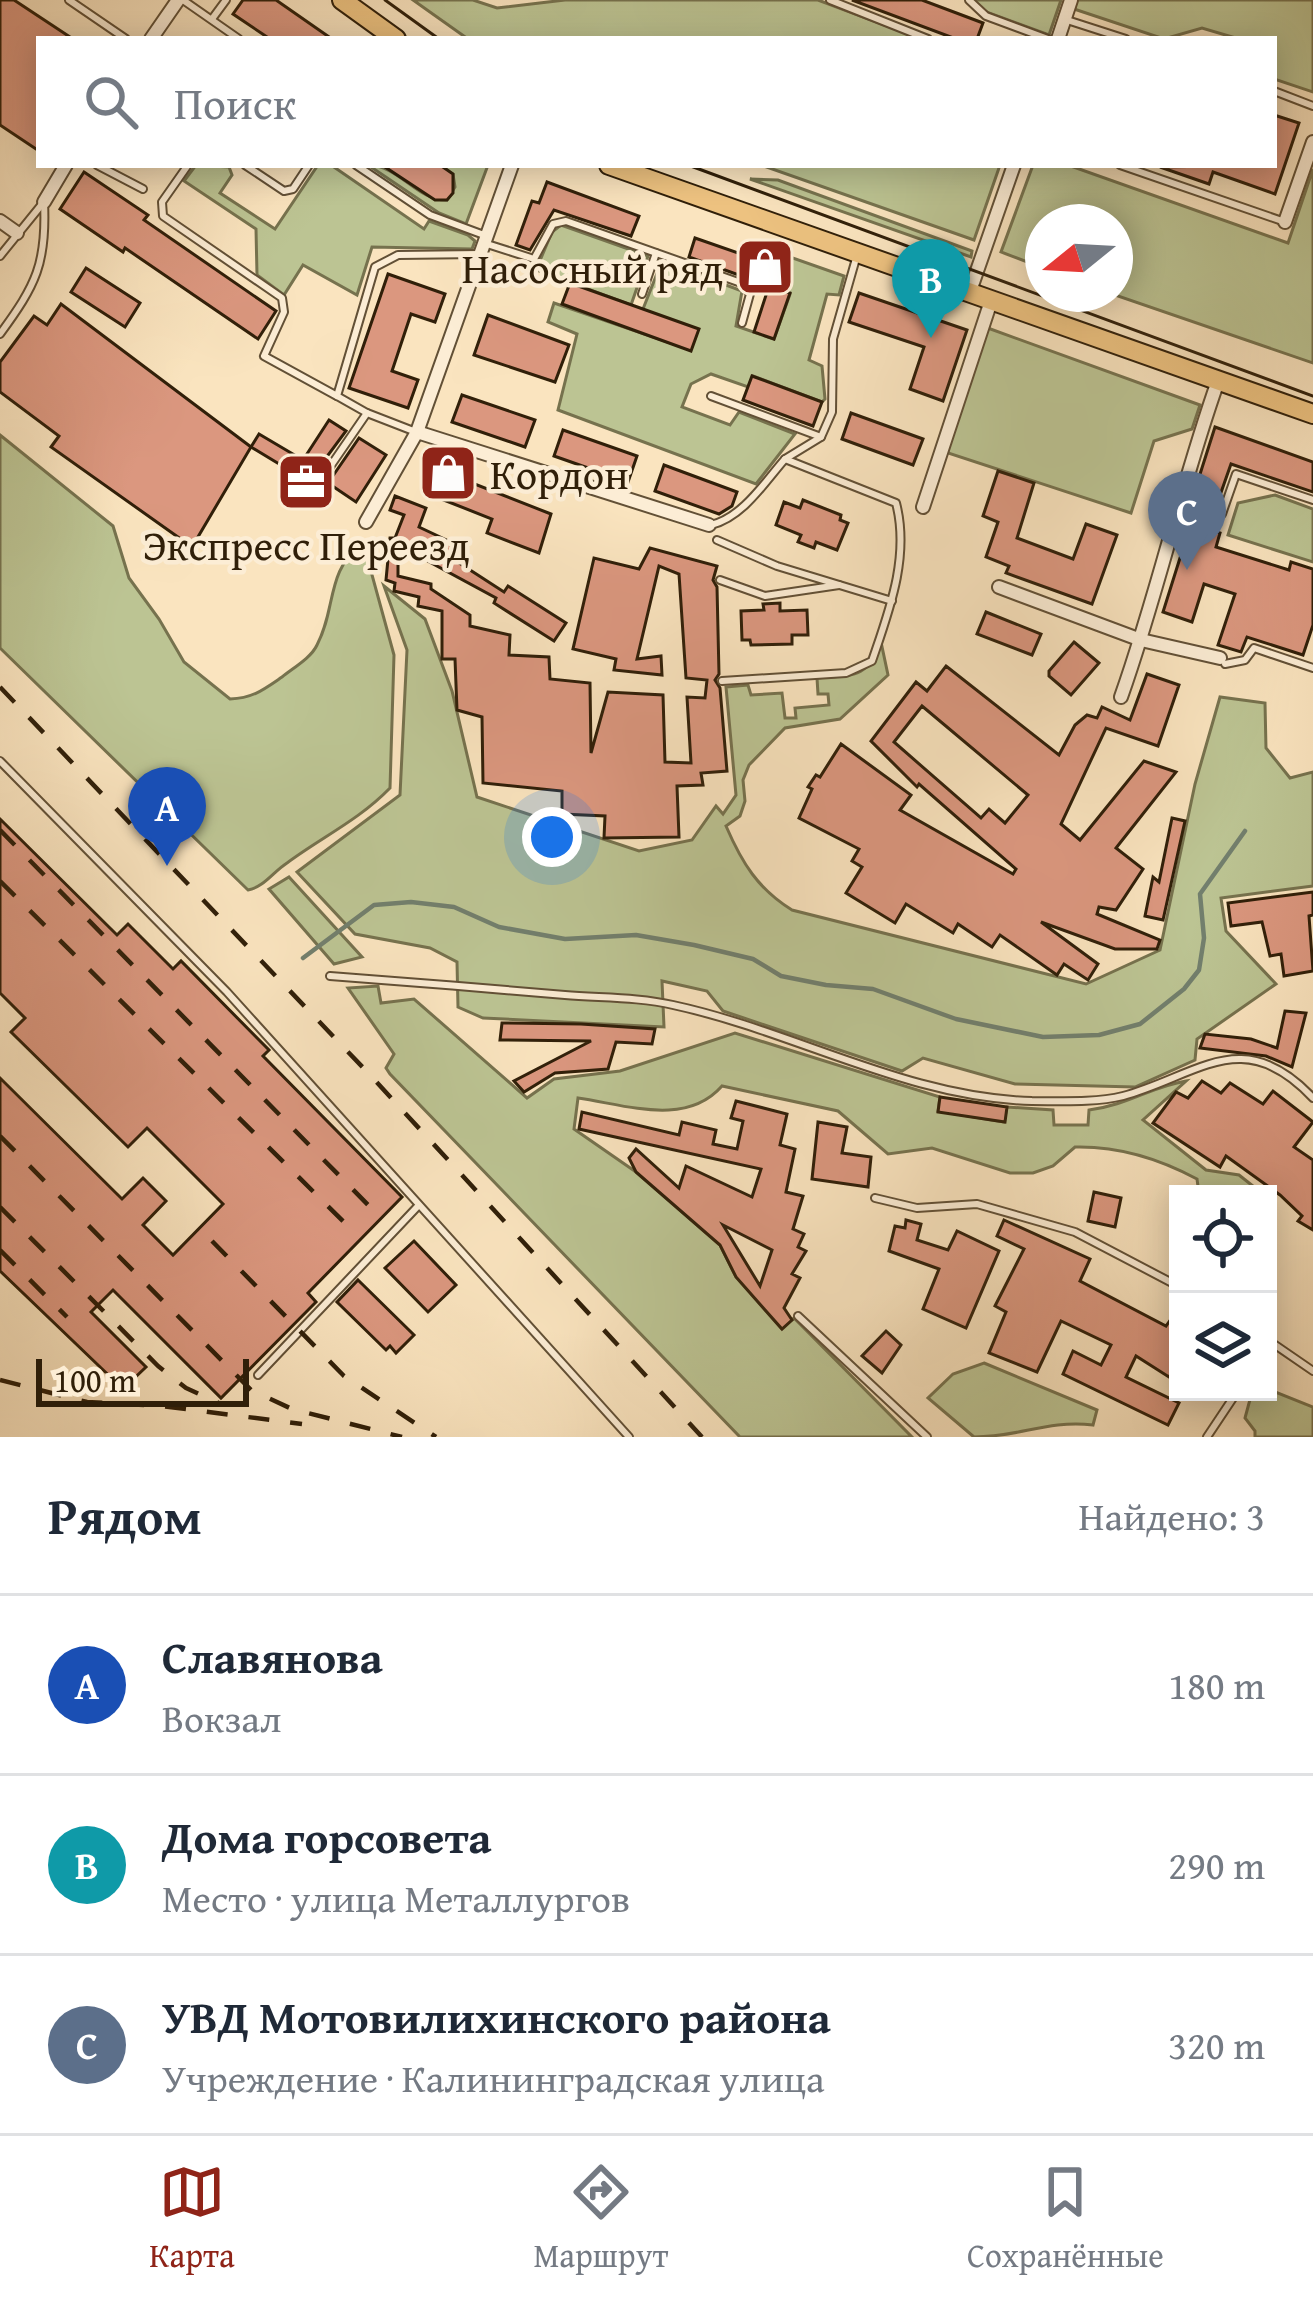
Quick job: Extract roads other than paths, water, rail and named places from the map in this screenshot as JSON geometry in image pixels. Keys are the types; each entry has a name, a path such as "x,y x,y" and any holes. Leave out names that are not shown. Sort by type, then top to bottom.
{"main road":[{"path":"342,0 392,36"},
{"path":"618,168 1313,414"}],"street":[{"path":"153,36 180,0"},
{"path":"1059,36 1072,0"},
{"path":"1285,222 1313,142"},
{"path":"44,202 64,168"},
{"path":"366,522 417,432 511,168"},
{"path":"970,291 1013,168"},
{"path":"0,221 17,233"},
{"path":"923,507 992,298"},
{"path":"1121,697 1218,381"},
{"path":"417,432 709,525"},
{"path":"999,587 1142,640 1222,661"}],"lane":[{"path":"69,0 121,36"},
{"path":"180,0 235,36"},
{"path":"212,20 226,0"},
{"path":"830,0 920,36"},
{"path":"969,0 986,16 1040,36"},
{"path":"1065,20 1116,36"},
{"path":"1277,92 1313,106"},
{"path":"103,168 143,189"},
{"path":"186,168 162,202 163,215 282,298 284,312 263,356 367,412 417,432"},
{"path":"250,168 284,191 293,189 307,168"},
{"path":"360,168 483,244 534,259 553,224 566,221 746,287 749,302 742,323"},
{"path":"1129,168 1285,222"},
{"path":"0,256 44,202"},
{"path":"0,334 38,277 46,243 44,202"},
{"path":"338,396 375,267 398,255 483,244"},
{"path":"709,525 726,521 785,459 821,437 832,412 833,339 858,251"},
{"path":"641,294 656,253"},
{"path":"711,396 821,437"},
{"path":"314,490 367,412"},
{"path":"722,681 861,668 872,661 892,601 903,537 896,503 785,459"},
{"path":"1180,498 1222,514 1236,474 1313,500"},
{"path":"717,540 777,566 892,601"},
{"path":"720,580 765,596 843,585"},
{"path":"1222,661 1245,660 1255,648 1313,668"},
{"path":"0,761 226,992 628,1437"},
{"path":"329,976 667,1004 935,1088 1010,1099 1124,1096 1220,1058 1271,1067 1313,1098"},
{"path":"875,1198 917,1208 977,1204 1075,1232 1169,1281"},
{"path":"258,1375 418,1206"},
{"path":"798,1316 927,1437"},
{"path":"1277,1348 1313,1371"},
{"path":"1207,1437 1231,1401"}],"waterway":[{"path":"303,958 374,905 411,902 454,907 499,927 565,939 636,935 694,945 753,959 781,976 873,989 956,1019 1043,1037 1099,1035 1140,1024 1184,989 1199,970 1204,938 1200,894 1245,831"}],"tram line":[{"path":"385,0 435,36"},
{"path":"696,168 1313,396"}],"railway":[{"path":"0,687 372,1077 702,1437"},
{"path":"0,830 373,1210"},
{"path":"0,881 352,1230"},
{"path":"0,1136 251,1390 292,1409 402,1437"},
{"path":"0,1207 158,1366 186,1388 223,1405"},
{"path":"212,1241 344,1376 436,1437"},
{"path":"0,1250 67,1317"},
{"path":"0,1380 87,1402 162,1406 302,1424"}],"place":[{"name":"Насосный ряд","path":"765,267"},
{"name":"Дома горсовета","path":"931,338"},
{"name":"Кордон","path":"448,473"},
{"name":"Экспресс Переезд","path":"306,482"},
{"name":"УВД Мотовилихинского района","path":"1187,570"},
{"name":"Славянова","path":"167,866"}]}
